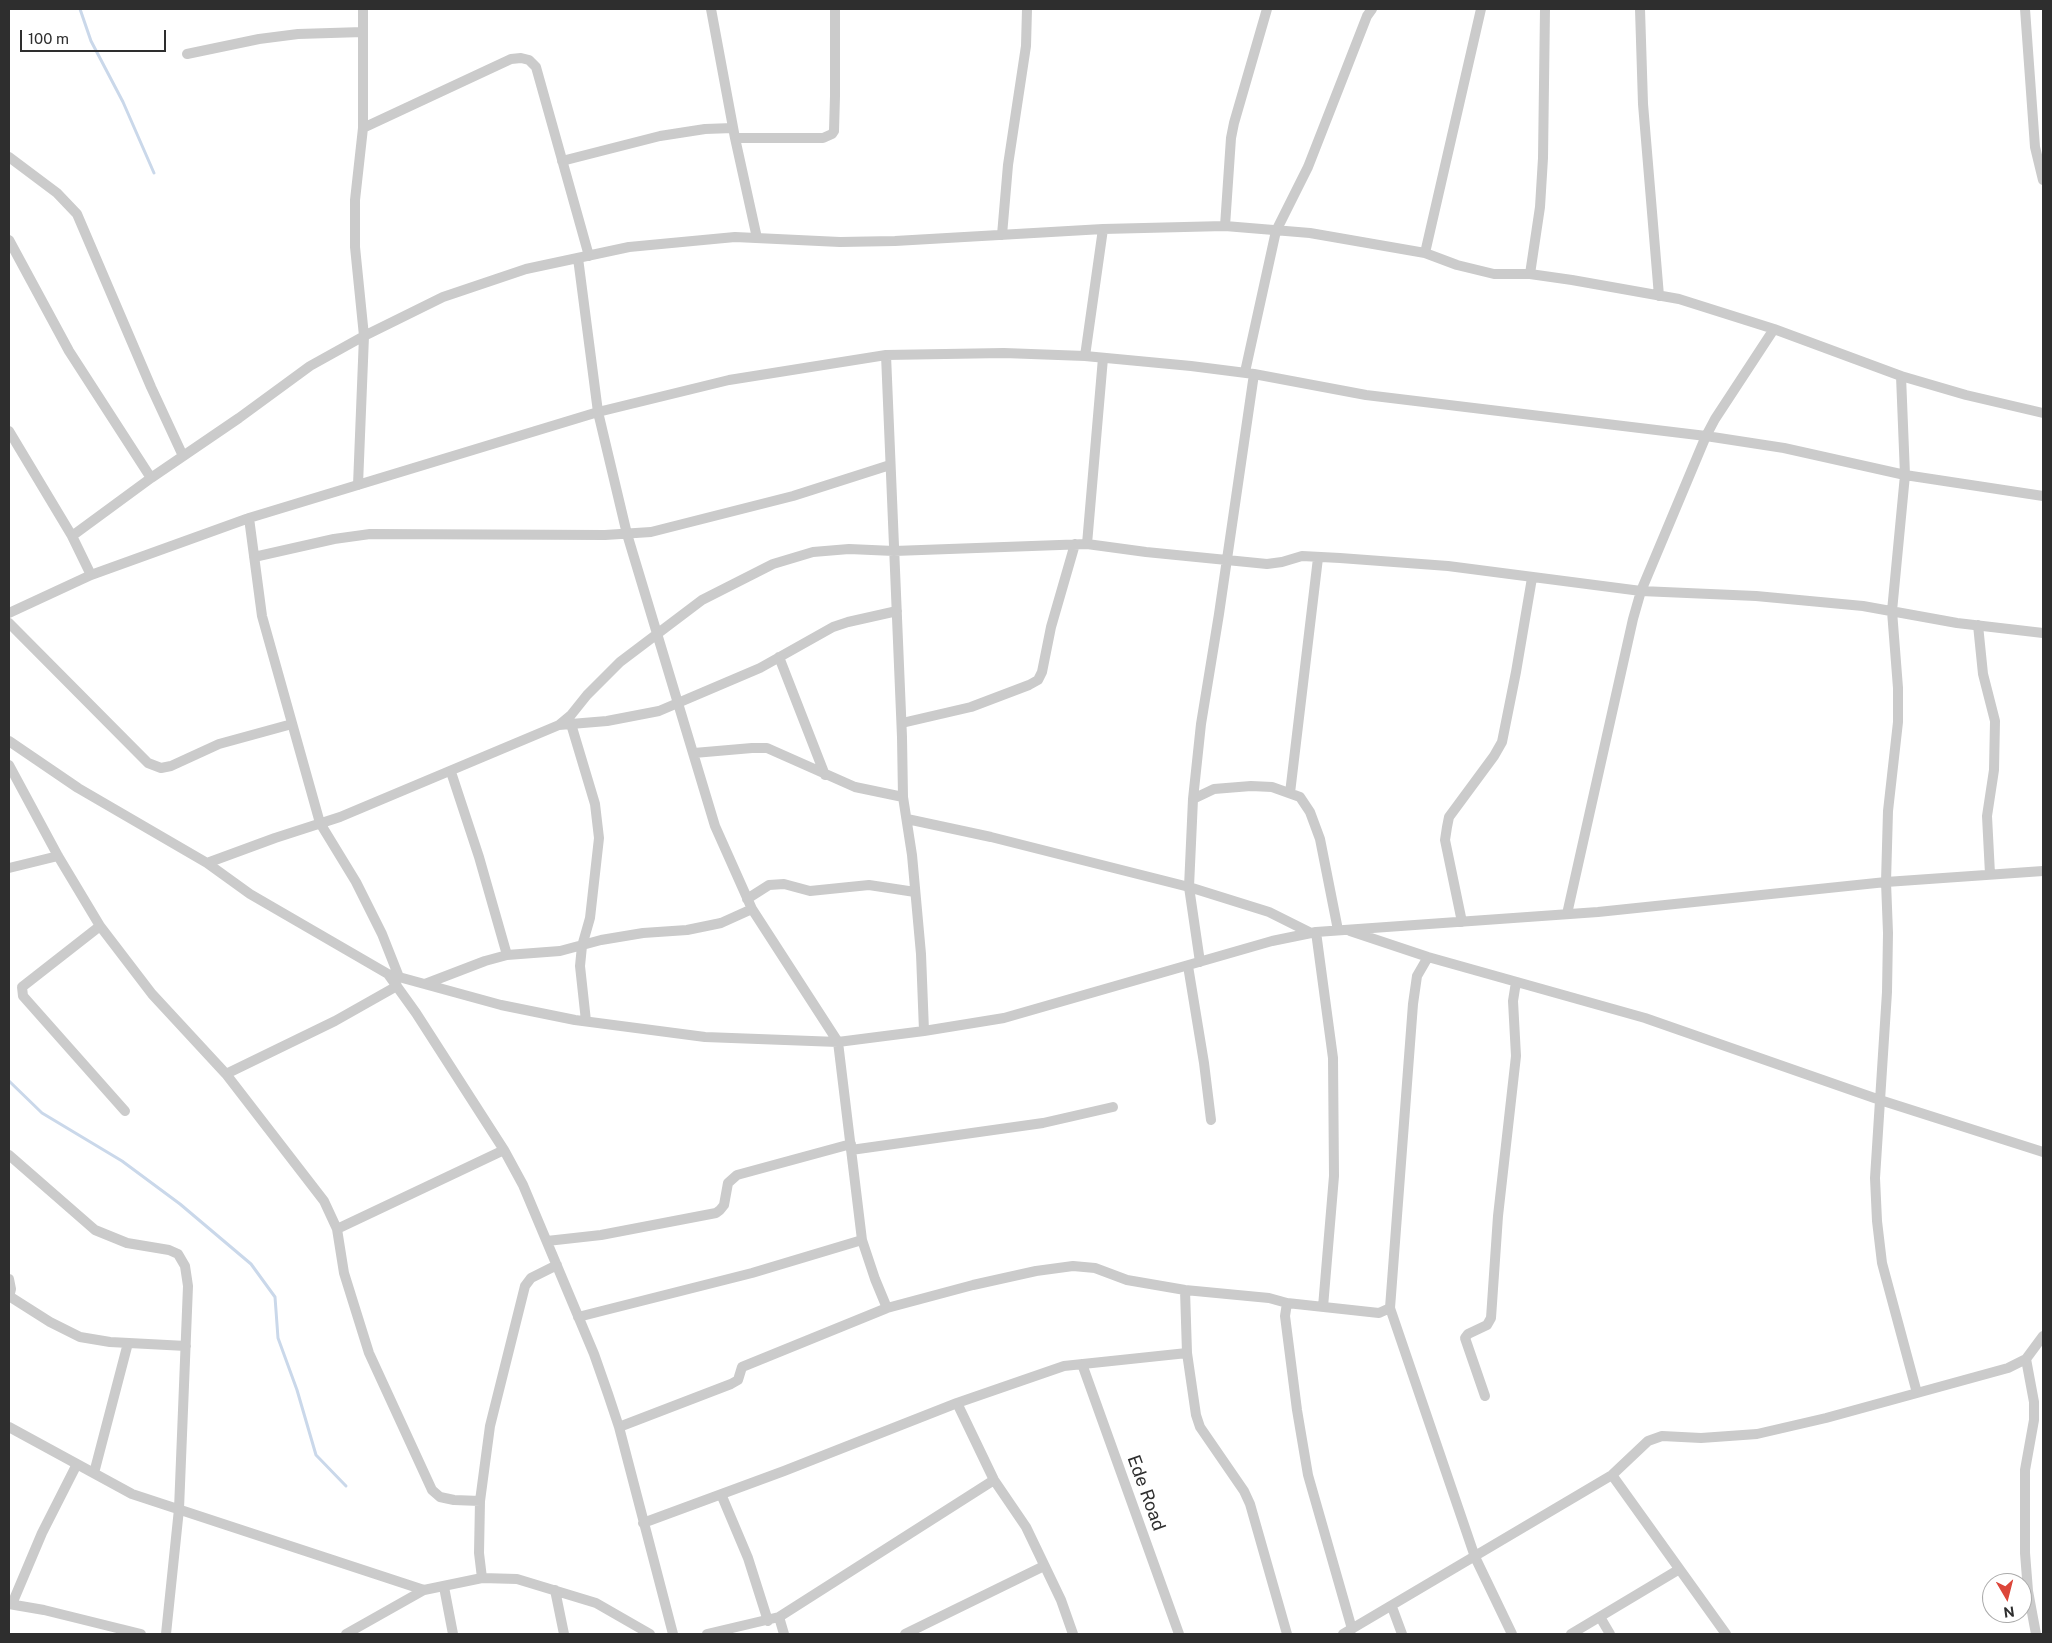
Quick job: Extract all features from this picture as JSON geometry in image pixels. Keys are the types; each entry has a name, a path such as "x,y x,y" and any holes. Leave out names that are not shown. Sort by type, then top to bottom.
{"street":[{"path":"358,485 364,336 355,247 355,200 363,128 363,9"},
{"path":"711,9 734,133 757,238"},
{"path":"562,161 660,136 706,129 734,133 823,138 832,134 834,131 835,96 835,9"},
{"path":"1002,235 1008,165 1026,46 1027,9"},
{"path":"1225,226 1231,138 1267,9"},
{"path":"1200,962 1189,887 1193,799 1201,724 1226,560 1249,373 1276,231 1308,167 1367,16 1372,9"},
{"path":"1425,253 1481,9"},
{"path":"1530,274 1540,207 1545,9"},
{"path":"1640,9 1643,104 1659,296"},
{"path":"2025,9 2035,147 2043,180"},
{"path":"187,54 259,39 298,34 363,32"},
{"path":"363,128 511,59 521,58 529,60 536,67 589,256"},
{"path":"9,157 57,194 77,214 151,388 183,456"},
{"path":"72,536 310,366 364,336 443,297 526,269 630,247 735,237 849,242 1103,229 1225,226 1310,233 1425,253 1457,265 1494,274 1530,274 1679,299 1774,330 1901,376 1966,395 2043,413"},
{"path":"1085,356 1103,229"},
{"path":"9,240 69,351 151,478"},
{"path":"578,258 598,412 627,534 680,702 716,826 749,904 838,1042 862,1240 887,1308"},
{"path":"1567,914 1633,619 1641,591 1706,436 1715,419 1774,330"},
{"path":"9,613 92,575 249,518 598,412 728,380 886,355 1004,353 1085,356 1249,373 1366,395 1706,436 1784,448 1906,475 2043,496"},
{"path":"886,355 902,723 903,797 921,954 924,1031"},
{"path":"1087,544 1102,358"},
{"path":"1901,376 1906,475 1892,611 1898,688 1898,722 1889,794 1886,882 1888,933 1887,992 1875,1178 1877,1221 1882,1263 1917,1393"},
{"path":"9,431 72,536 92,575"},
{"path":"254,557 334,539 370,534 627,534 651,532 793,496 890,465"},
{"path":"249,518 262,616 320,823 356,882 378,925 398,982 524,1185 594,1354 619,1427 673,1634"},
{"path":"902,723 971,707 1030,685 1038,680 1042,672 1051,627 1075,544"},
{"path":"207,863 340,817 451,772 559,725 571,715 587,695 620,662 657,632 702,600 773,564 813,552 1087,544 1267,564 1302,556 1448,566 1641,591 1756,596 1863,606 1978,625 2043,633"},
{"path":"1290,793 1318,558"},
{"path":"1462,922 1445,840 1447,827 1450,817 1502,742 1532,578"},
{"path":"559,725 624,718 659,711 760,668 833,627 897,611"},
{"path":"9,623 148,763 161,768 171,766 219,744 292,724"},
{"path":"1978,625 1983,674 1995,721 1994,770 1987,816 1990,874"},
{"path":"779,657 825,775"},
{"path":"571,724 595,804 599,838 590,918 582,946 580,966 586,1021"},
{"path":"9,741 78,788 207,863 250,894 388,974 398,982 426,984 501,1005 586,1021 705,1037 838,1042 1004,1018 1272,941 1314,932 1567,914 1886,882 2043,870"},
{"path":"694,753 766,748 855,787 903,797"},
{"path":"9,765 58,856 100,926 152,994 226,1074 324,1201 337,1229 344,1273 369,1353 432,1490 440,1497 454,1500 480,1501"},
{"path":"451,772 479,857 507,955"},
{"path":"1193,799 1214,789 1251,786 1272,787 1300,797 1310,812 1320,839 1341,930"},
{"path":"907,819 1000,839 1189,887 1269,912 1314,932"},
{"path":"9,868 58,856"},
{"path":"426,984 485,961 507,955 560,951 601,940 643,933 696,928 722,922 749,904 768,885 784,884 810,891 869,885 915,892"},
{"path":"100,926 22,987 23,996 125,1111"},
{"path":"1341,930 1428,957 1645,1018 1880,1100 2043,1152"},
{"path":"1314,932 1333,1058 1334,1176 1323,1307"},
{"path":"1428,957 1417,976 1413,1004 1390,1308 1475,1557 1512,1634"},
{"path":"1188,966 1211,1120"},
{"path":"226,1074 335,1021 398,982"},
{"path":"1485,1396 1465,1338 1468,1334 1487,1325 1491,1318 1498,1216 1516,1056 1513,1001 1516,982"},
{"path":"547,1241 601,1235 716,1212 724,1205 728,1183 737,1175 851,1147 1043,1123 1113,1107"},
{"path":"337,1229 504,1150"},
{"path":"9,1155 95,1230 127,1243 169,1250 178,1254 185,1266 188,1286 179,1510 166,1634"},
{"path":"578,1317 752,1273 862,1240"},
{"path":"482,1578 479,1553 480,1501 490,1426 524,1286 531,1278 557,1265"},
{"path":"619,1427 731,1384 738,1380 742,1367 887,1308 973,1285 1036,1271 1073,1266 1095,1268 1126,1280 1185,1290 1269,1298 1287,1303 1380,1313 1390,1308"},
{"path":"9,1279 11,1289 9,1297 50,1322 80,1337 128,1343 186,1346"},
{"path":"1185,1290 1187,1353 1196,1416 1200,1427 1244,1491 1250,1504 1287,1634"},
{"path":"1287,1303 1285,1316 1297,1410 1308,1475 1348,1632 1612,1475 1648,1441 1662,1436 1701,1438 1756,1434 1917,1393 2008,1368 2026,1359 2043,1336"},
{"path":"94,1473 128,1343"},
{"path":"643,1523 957,1403 1064,1366 1187,1353"},
{"path":"2026,1359 2034,1402 2034,1420 2025,1470 2025,1553 2028,1591 2036,1634"},
{"name":"Ede Road","path":"1082,1364 1179,1634"},
{"path":"957,1403 994,1480 1026,1527 1061,1600 1073,1634"},
{"path":"9,1427 132,1494 424,1590"},
{"path":"77,1464 10,1604 44,1610 141,1634"},
{"path":"1612,1475 1678,1570 1726,1634"},
{"path":"707,1634 779,1617 994,1480"},
{"path":"721,1494 748,1558 768,1620"},
{"path":"905,1634 1044,1566"},
{"path":"1571,1634 1678,1570"},
{"path":"346,1634 424,1590 482,1578 517,1579 555,1590 596,1604 650,1634"},
{"path":"444,1587 453,1634"},
{"path":"555,1590 564,1634"},
{"path":"1392,1607 1402,1634"},
{"path":"779,1617 784,1634"},
{"path":"1600,1617 1610,1634"}],"waterway":[{"path":"80,9 91,41 123,102 154,173"},
{"path":"9,1081 42,1113 122,1161 180,1204 251,1264 275,1297 278,1338 297,1390 316,1455 346,1486"}]}
